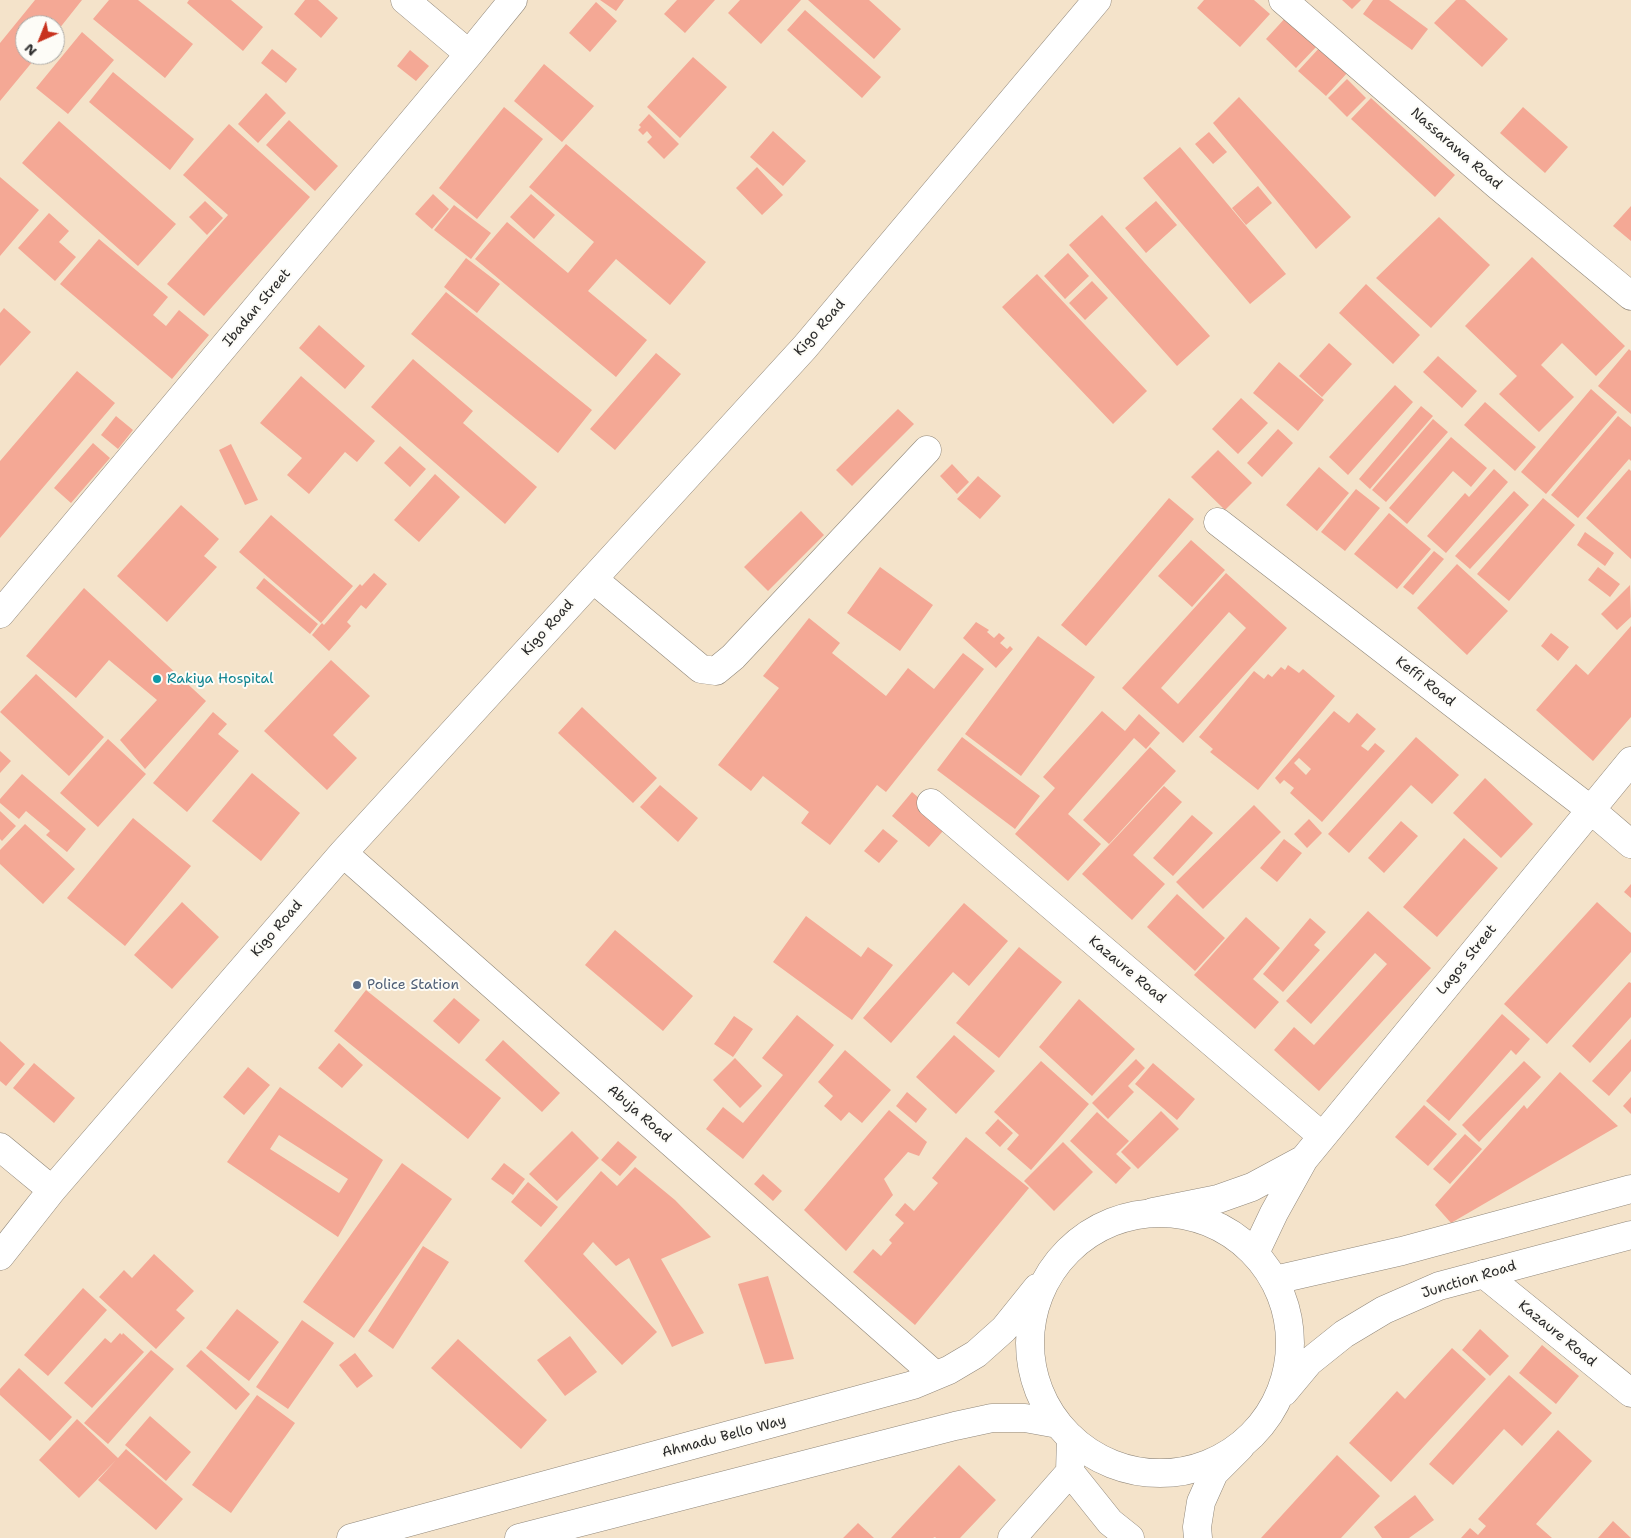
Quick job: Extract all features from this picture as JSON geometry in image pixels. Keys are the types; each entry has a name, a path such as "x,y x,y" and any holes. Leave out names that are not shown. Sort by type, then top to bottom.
{"street":[{"path":"406,0 469,54"},
{"name":"Ibadan Street","path":"0,614 513,0"},
{"name":"Kigo Road","path":"0,1256 52,1190 343,853 805,347 1097,0"},
{"name":"Nassarawa Road","path":"1283,0 1631,296"},
{"path":"593,579 700,669 716,671 734,658 927,450"},
{"name":"Keffi Road","path":"1218,522 1591,810 1631,844"},
{"name":"Lagos Street","path":"1255,1253 1274,1213 1304,1159 1631,761"},
{"name":"Kazaure Road","path":"932,803 1322,1136"},
{"name":"Abuja Road","path":"343,853 935,1375"},
{"path":"0,1147 52,1190"},
{"name":"Lagos Street","path":"1055,1265 1082,1238 1116,1220 1218,1199 1252,1187 1304,1159"},
{"path":"1274,1280 1402,1251 1631,1189"},
{"path":"1153,1212 1190,1216 1225,1230 1255,1253 1274,1280 1288,1319 1290,1360 1279,1399 1262,1425 1214,1473 1201,1502 1196,1527 1198,1538"},
{"name":"Junction Road","path":"1279,1399 1309,1362 1344,1334 1384,1310 1439,1286 1631,1235"},
{"path":"1055,1265 1036,1302 1030,1345 1038,1387 1065,1431 1070,1472 1110,1522 1130,1538"},
{"name":"Ahmadu Bello Way","path":"351,1538 913,1385 949,1370 976,1354 1004,1329 1055,1265"},
{"name":"Kazaure Road","path":"1484,1274 1631,1393"},
{"path":"519,1538 992,1418 1025,1418 1065,1431 1110,1462 1154,1473 1199,1468 1240,1447"},
{"path":"1012,1538 1070,1472"}],"building":[{"path":"35,0 82,0 65,21 65,15 23,15"},
{"path":"109,0 138,0 193,44 165,78 93,19"},
{"path":"189,0 231,0 263,27 243,51 187,3"},
{"path":"305,0 318,0 338,18 321,38 294,14"},
{"path":"600,0 624,0 616,11"},
{"path":"677,0 715,0 685,33 664,14"},
{"path":"740,0 801,0 761,44 728,13"},
{"path":"808,0 869,0 901,29 874,59"},
{"path":"1204,0 1254,0 1270,14 1240,47 1197,8"},
{"path":"1342,0 1361,0 1352,9"},
{"path":"1373,0 1389,0 1428,29 1412,50 1363,14"},
{"path":"1456,0 1465,0 1508,39 1482,67 1434,23"},
{"path":"596,2 617,21 590,52 569,33"},
{"path":"805,10 881,77 862,98 787,30"},
{"path":"1287,16 1318,45 1296,68 1266,39"},
{"path":"15,25 15,65 30,65 0,101 0,43"},
{"path":"82,32 114,60 68,114 36,88 55,65 65,65 65,53"},
{"path":"1321,46 1348,72 1326,96 1298,71"},
{"path":"272,49 297,69 286,83 261,63"},
{"path":"410,50 429,66 416,81 397,66"},
{"path":"693,57 727,87 680,138 647,107"},
{"path":"544,64 594,106 562,142 514,101"},
{"path":"113,72 194,139 170,170 89,102"},
{"path":"1347,79 1366,98 1347,117 1328,98"},
{"path":"266,93 286,113 258,143 238,124"},
{"path":"1239,97 1351,217 1316,249 1213,123"},
{"path":"1371,98 1455,175 1435,197 1351,119"},
{"path":"504,107 543,139 477,219 439,188"},
{"path":"1523,107 1568,147 1545,173 1500,133"},
{"path":"649,114 679,144 664,159 647,142 652,137 647,131 643,135 638,130 641,127 639,125"},
{"path":"289,120 338,166 315,191 266,145"},
{"path":"59,121 176,224 138,266 22,163"},
{"path":"229,124 310,197 204,316 167,284 228,215 183,175"},
{"path":"773,131 806,161 783,186 750,157"},
{"path":"1209,132 1227,152 1213,164 1195,144"},
{"path":"566,144 706,262 670,305 616,259 588,291 647,340 616,377 475,259 507,222 568,273 594,242 529,187"},
{"path":"1180,147 1286,274 1250,304 1143,178"},
{"path":"757,167 783,195 762,215 736,188"},
{"path":"0,177 39,210 0,256"},
{"path":"1258,186 1272,203 1246,225 1232,208"},
{"path":"433,194 449,209 432,229 415,214"},
{"path":"531,194 555,215 534,239 510,217"},
{"path":"205,201 223,218 207,235 189,217"},
{"path":"1156,201 1177,225 1146,253 1125,228"},
{"path":"454,205 491,233 471,259 434,230"},
{"path":"1631,206 1631,241 1613,226"},
{"path":"49,213 69,231 59,242 76,257 55,281 18,248"},
{"path":"1102,215 1210,336 1177,366 1069,245"},
{"path":"1439,217 1490,265 1431,328 1376,278"},
{"path":"99,239 168,297 153,315 166,326 179,310 209,335 172,379 60,284"},
{"path":"1068,253 1089,276 1065,299 1044,276"},
{"path":"1532,257 1625,346 1596,376 1562,343 1541,365 1574,397 1539,432 1499,394 1517,376 1465,326"},
{"path":"466,258 500,284 477,313 444,287"},
{"path":"1037,274 1147,391 1113,424 1002,307"},
{"path":"1092,281 1108,298 1085,320 1069,303"},
{"path":"1366,284 1420,335 1393,364 1339,313"},
{"path":"446,292 592,410 558,453 411,334"},
{"path":"4,308 31,332 0,366 0,313"},
{"path":"319,325 365,366 345,389 299,348"},
{"path":"1329,343 1352,364 1322,397 1299,376"},
{"path":"1629,349 1631,351 1631,414 1598,386"},
{"path":"656,353 681,374 615,450 590,429"},
{"path":"1438,356 1477,391 1462,408 1423,372"},
{"path":"413,359 473,411 463,423 537,487 505,524 371,407"},
{"path":"1279,362 1324,400 1298,431 1253,393"},
{"path":"77,371 115,403 0,538 0,461"},
{"path":"301,376 375,441 357,462 345,452 309,494 287,475 302,458 260,423"},
{"path":"1395,385 1413,402 1348,475 1329,457"},
{"path":"1591,389 1617,412 1546,494 1521,472"},
{"path":"1241,398 1268,423 1238,454 1212,429"},
{"path":"1485,402 1536,447 1515,471 1464,425"},
{"path":"1421,406 1433,416 1370,489 1359,479"},
{"path":"898,409 914,424 852,486 836,470"},
{"path":"116,416 133,430 118,449 101,435"},
{"path":"1618,416 1631,427 1631,461 1629,459 1578,518 1551,495"},
{"path":"1433,419 1448,432 1386,502 1372,490"},
{"path":"1278,429 1293,443 1262,477 1247,463"},
{"path":"1451,437 1487,468 1471,487 1453,471 1407,524 1389,508"},
{"path":"93,443 110,458 71,503 54,488"},
{"path":"231,444 258,500 245,505 219,450"},
{"path":"400,446 426,469 410,487 384,463"},
{"path":"1218,450 1252,483 1225,510 1191,477"},
{"path":"952,464 969,482 957,494 940,476"},
{"path":"1319,467 1349,493 1317,531 1286,505"},
{"path":"1494,469 1508,482 1446,553 1427,536 1465,493 1469,497"},
{"path":"1629,469 1631,471 1631,559 1586,518"},
{"path":"435,474 460,497 419,542 394,520"},
{"path":"978,476 1001,496 980,519 957,499"},
{"path":"1356,489 1380,508 1345,551 1321,532"},
{"path":"1514,491 1529,505 1470,569 1455,556"},
{"path":"1169,498 1194,519 1086,646 1061,625"},
{"path":"1543,498 1575,525 1509,601 1477,574"},
{"path":"181,505 219,539 204,556 217,567 167,622 117,576"},
{"path":"801,511 824,535 768,591 744,567"},
{"path":"1389,513 1431,549 1397,589 1354,554"},
{"path":"271,515 353,586 321,623 239,552"},
{"path":"1585,532 1614,553 1605,566 1577,545"},
{"path":"1191,540 1225,570 1192,607 1158,576"},
{"path":"1434,551 1444,559 1413,595 1403,587"},
{"path":"1457,564 1508,611 1467,655 1417,608"},
{"path":"880,567 933,605 900,651 847,613"},
{"path":"1598,567 1620,584 1610,597 1588,580"},
{"path":"374,573 387,584 366,609 361,605 347,622 351,626 329,651 312,635 322,623 324,625 360,584 362,586"},
{"path":"1226,573 1287,628 1183,743 1122,688","holes":["1229,612 1246,628 1178,704 1161,688"]},
{"path":"264,578 318,624 310,634 256,588"},
{"path":"1630,585 1631,617 1617,630 1601,614"},
{"name":"Rakiya Hospital","path":"84,588 206,701 145,769 120,740 157,700 109,660 76,698 26,656"},
{"path":"809,618 840,643 832,653 886,696 908,668 934,689 963,653 984,669 886,792 877,785 830,845 801,823 809,812 763,776 751,791 718,765 779,688 763,676"},
{"path":"976,622 989,630 987,632 994,638 999,633 1005,638 1000,643 1007,649 1010,646 1013,649 996,668 963,638"},
{"path":"1631,626 1631,717 1593,761 1536,710 1576,664 1588,675"},
{"path":"1551,633 1569,647 1558,661 1541,646"},
{"path":"1038,636 1095,677 1021,776 965,734"},
{"path":"331,660 370,696 333,735 357,758 327,790 264,731"},
{"path":"1288,665 1299,673 1303,669 1335,696 1258,790 1210,752 1213,749 1199,737 1254,671 1264,679 1268,674 1272,677 1281,667 1285,670"},
{"path":"36,674 104,737 69,776 0,712"},
{"path":"582,707 657,778 633,803 558,733"},
{"path":"1102,711 1125,731 1139,714 1160,733 1146,749 1134,738 1068,814 1101,844 1068,881 1015,834 1055,788 1043,777"},
{"path":"1334,711 1349,723 1357,713 1376,729 1361,746 1368,751 1375,743 1385,751 1322,822 1290,793 1294,788 1284,780 1280,784 1275,778","holes":["1299,758 1311,769 1306,775 1294,763"]},
{"path":"213,712 227,724 218,734 239,751 187,812 153,783"},
{"path":"962,737 1040,796 1015,829 937,770"},
{"path":"1416,737 1459,775 1432,804 1411,785 1349,853 1328,834"},
{"path":"108,739 146,774 98,827 60,793"},
{"path":"1150,747 1176,771 1109,844 1083,820"},
{"path":"0,751 11,761 0,773"},
{"path":"252,773 300,813 261,861 212,821"},
{"path":"22,774 86,829 67,852 46,835 50,831 26,811 19,819 0,803 0,799"},
{"path":"1485,778 1533,824 1501,858 1453,813"},
{"path":"660,785 698,818 678,842 640,807"},
{"path":"1164,786 1182,802 1133,855 1165,884 1132,920 1082,874"},
{"path":"912,792 949,824 929,847 892,816"},
{"path":"1254,805 1281,832 1203,909 1176,882"},
{"path":"0,811 16,826 2,841 0,839"},
{"path":"1192,815 1213,833 1173,876 1153,858"},
{"path":"133,818 191,866 125,946 67,898"},
{"path":"1309,819 1322,833 1307,848 1294,834"},
{"path":"1401,821 1418,836 1384,873 1368,858"},
{"path":"25,824 75,869 43,904 0,864 0,850"},
{"path":"883,829 898,841 879,863 864,851"},
{"path":"1464,838 1498,868 1437,937 1403,907"},
{"path":"1284,839 1302,853 1277,882 1260,868"},
{"path":"1631,884 1631,898 1624,892"},
{"path":"1177,894 1225,938 1195,971 1147,927"},
{"path":"182,902 219,937 172,989 134,955"},
{"path":"1597,902 1631,933 1631,952 1547,1044 1504,1004"},
{"path":"964,903 1008,941 969,986 953,972 891,1043 863,1018"},
{"path":"1368,911 1431,968 1319,1091 1274,1050 1294,1027 1314,1045 1387,964 1375,953 1311,1024 1286,1001"},
{"path":"806,916 861,957 868,947 893,965 852,1020 773,962"},
{"path":"1246,917 1280,948 1253,979 1279,1002 1255,1029 1194,975"},
{"path":"1310,918 1326,932 1314,945 1320,950 1283,992 1263,974"},
{"path":"615,930 693,996 663,1031 585,965"},
{"path":"1019,947 1062,982 999,1058 956,1023"},
{"path":"1629,982 1631,983 1631,1017 1590,1063 1572,1046"},
{"path":"366,990 501,1098 468,1139 334,1031"},
{"path":"454,998 480,1020 459,1044 433,1021"},
{"path":"1079,999 1135,1049 1092,1096 1039,1047"},
{"path":"1502,1014 1530,1039 1516,1055 1511,1050 1449,1121 1426,1101"},
{"path":"797,1015 834,1045 743,1159 706,1129 723,1107 743,1123 783,1075 762,1058"},
{"path":"734,1016 753,1029 733,1057 714,1044"},
{"path":"954,1035 995,1071 956,1114 916,1077"},
{"path":"1631,1039 1631,1071 1609,1096 1592,1081"},
{"path":"503,1040 560,1093 542,1112 485,1060"},
{"path":"0,1041 25,1064 6,1086 0,1081"},
{"path":"339,1043 363,1065 342,1088 318,1068"},
{"path":"845,1050 891,1090 862,1123 849,1112 841,1121 824,1106 833,1096 818,1082"},
{"path":"735,1058 762,1086 740,1108 713,1080"},
{"path":"1136,1059 1145,1068 1128,1086 1134,1092 1108,1119 1092,1103"},
{"path":"1041,1061 1089,1104 1031,1170 1007,1149 1019,1135 994,1112"},
{"path":"1524,1061 1541,1077 1479,1142 1462,1125"},
{"path":"34,1063 75,1098 54,1123 13,1088"},
{"path":"1153,1063 1195,1099 1177,1120 1135,1084"},
{"path":"248,1067 270,1085 244,1115 223,1097"},
{"path":"1560,1072 1618,1126 1451,1223 1435,1205 1524,1105 1527,1109"},
{"path":"280,1087 383,1160 338,1237 227,1162","holes":["279,1135 348,1179 339,1193 270,1149"]},
{"path":"907,1092 927,1109 916,1123 896,1106"},
{"path":"1631,1097 1631,1114 1623,1106"},
{"path":"1424,1105 1457,1134 1428,1166 1395,1137"},
{"path":"889,1110 927,1142 919,1156 908,1152 884,1179 893,1195 846,1251 804,1210"},
{"path":"1161,1111 1179,1129 1138,1169 1121,1152"},
{"path":"1097,1112 1129,1141 1116,1154 1131,1168 1116,1184 1070,1141"},
{"path":"998,1119 1013,1133 1000,1147 985,1133"},
{"path":"572,1131 599,1158 557,1201 529,1174"},
{"path":"1465,1134 1482,1149 1450,1184 1433,1169"},
{"path":"966,1137 1029,1188 915,1325 853,1272 873,1249 881,1256 892,1243 889,1240 904,1223 895,1215 905,1203 914,1211 938,1183 932,1178"},
{"path":"618,1141 637,1157 620,1176 601,1160"},
{"path":"1063,1142 1093,1172 1054,1211 1024,1181"},
{"path":"402,1163 452,1199 354,1338 303,1302"},
{"path":"504,1163 525,1179 513,1195 491,1179"},
{"path":"635,1167 675,1200 711,1237 661,1259 704,1333 672,1347 629,1258 616,1266 593,1242 583,1254 657,1332 622,1365 524,1261 601,1171 617,1186"},
{"path":"763,1174 782,1191 773,1201 754,1184"},
{"path":"528,1182 558,1207 541,1227 511,1202"},
{"path":"423,1246 449,1262 393,1349 368,1331"},
{"path":"154,1254 194,1291 176,1310 185,1318 156,1349 99,1297 124,1270 132,1278"},
{"path":"768,1276 794,1359 765,1364 738,1284"},
{"path":"83,1288 107,1310 48,1376 24,1355"},
{"path":"237,1309 279,1342 249,1381 206,1348"},
{"path":"302,1320 334,1343 288,1409 256,1387"},
{"path":"1480,1329 1509,1356 1490,1376 1462,1350"},
{"path":"120,1333 122,1335 123,1333 144,1352 92,1408 64,1383 105,1338 111,1343"},
{"path":"570,1336 597,1372 565,1396 537,1360"},
{"path":"458,1339 547,1420 521,1449 431,1368"},
{"path":"1542,1345 1579,1376 1556,1404 1519,1373"},
{"path":"1452,1348 1486,1379 1391,1482 1349,1443 1397,1391 1405,1399"},
{"path":"151,1350 174,1369 108,1444 84,1423"},
{"path":"201,1350 250,1394 236,1410 186,1366"},
{"path":"355,1353 373,1376 357,1388 339,1365"},
{"path":"19,1368 72,1417 50,1441 0,1395 0,1389"},
{"path":"1509,1375 1552,1413 1522,1446 1504,1429 1453,1485 1429,1464"},
{"path":"257,1395 295,1423 231,1513 192,1485"},
{"path":"150,1416 191,1452 166,1481 125,1445"},
{"path":"77,1419 118,1458 126,1449 183,1499 156,1530 98,1480 116,1460 79,1498 39,1460"},
{"path":"1558,1430 1592,1461 1536,1524 1552,1538 1461,1538 1470,1528 1478,1535 1486,1526 1478,1519"},
{"path":"1337,1455 1380,1496 1341,1538 1261,1538"},
{"path":"959,1465 996,1500 960,1538 891,1538"},
{"path":"1415,1495 1434,1520 1409,1538 1382,1538 1374,1527"},
{"path":"1613,1521 1631,1538 1598,1538"},
{"path":"858,1523 874,1538 843,1538"}],"place":[{"name":"Rakiya Hospital","path":"157,679"},
{"name":"Police Station","path":"357,985"}]}
